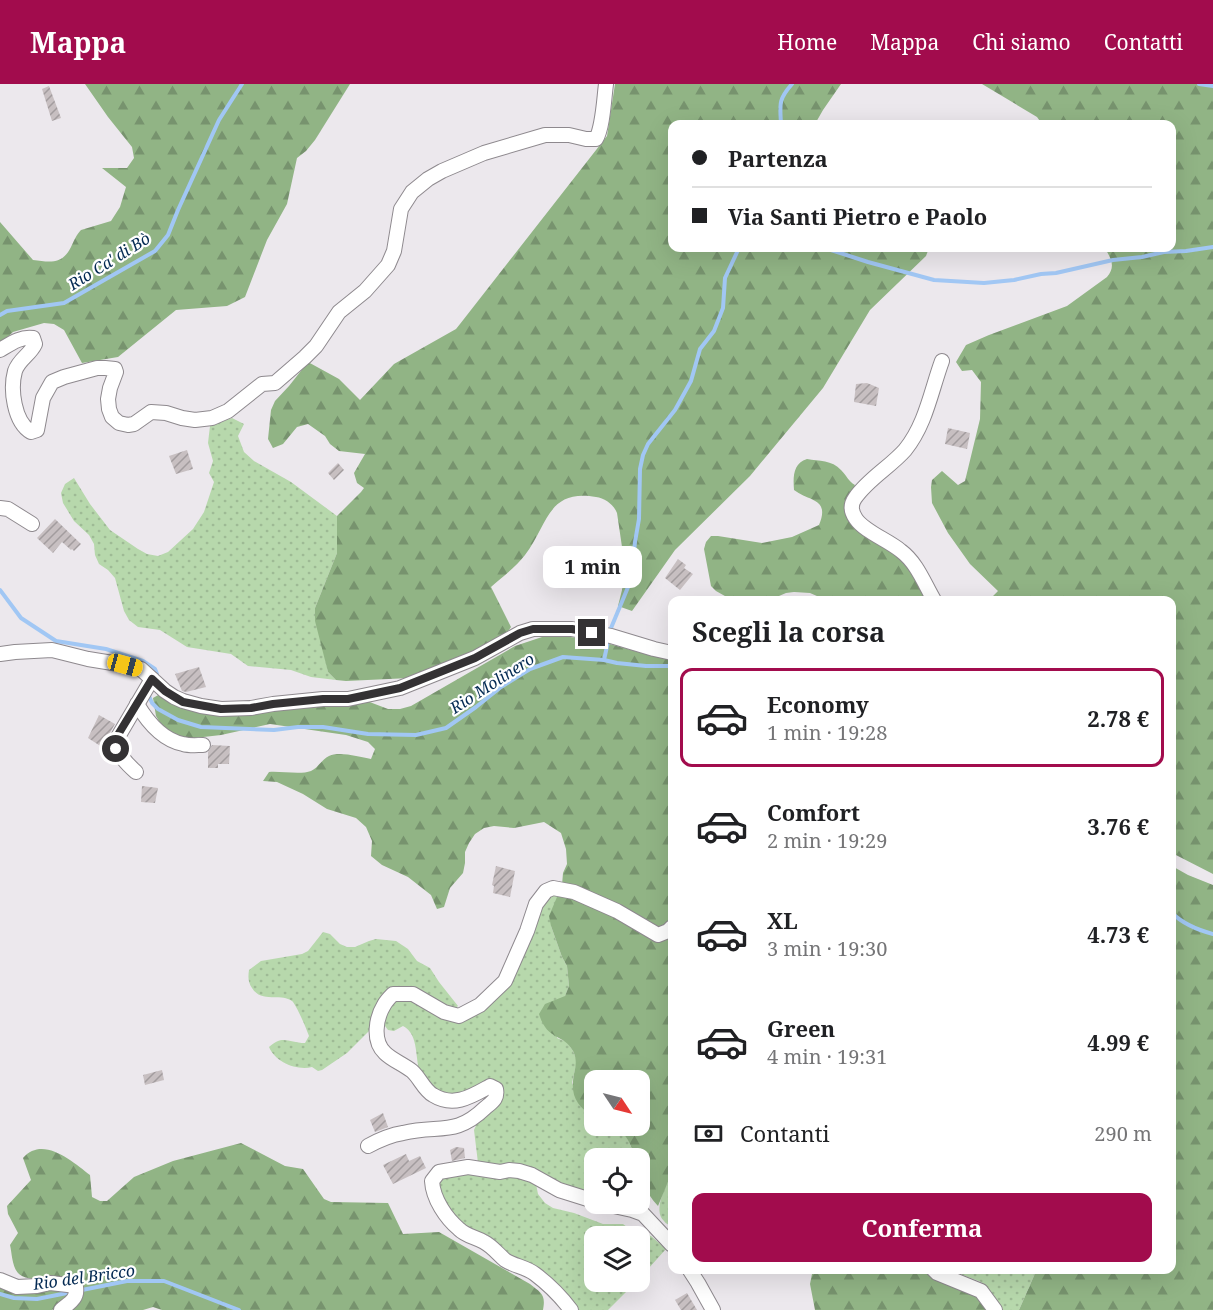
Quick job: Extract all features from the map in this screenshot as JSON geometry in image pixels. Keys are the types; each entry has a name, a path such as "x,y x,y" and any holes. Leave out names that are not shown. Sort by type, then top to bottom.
{"street":[{"path":"0,350 27,337 33,339 35,344 33,350 22,359 15,371 13,388 16,413 22,425 31,432 37,430 43,398 52,382 105,368 115,369 116,372 108,399 112,417 120,423 134,424 151,412 159,411 195,420 218,416 238,404 262,384 275,383 283,377 316,346 339,312 365,291 388,265 394,251 401,209 412,192 442,171 484,153 545,135 569,135 586,140 596,139 606,84"},
{"path":"932,596 911,560 903,552 859,523 854,517 852,506 854,499 862,490 897,458 913,439 922,420 942,361"},
{"path":"0,508 8,509 32,524"},
{"path":"0,654 52,650 125,665 141,669 183,702 221,709 251,708 323,699 348,699 400,688 475,658 520,633 533,629 572,629 614,637 668,652"},
{"path":"136,772 120,755 115,742 137,704 155,682"},
{"path":"137,704 156,729 169,739 183,744 203,745"},
{"path":"368,1146 384,1138 414,1130 448,1129 461,1125 477,1116 497,1093 496,1089 490,1086 462,1100 445,1100 433,1095 412,1071 384,1052 380,1045 376,1023 384,1004 393,994 413,994 444,1012 459,1016 480,1005 505,981 536,904 546,891 554,888 574,892 617,910 658,935 668,932"},
{"path":"571,1310 534,1273 507,1261 484,1242 459,1230 439,1204 433,1192 432,1181 439,1172 454,1168 468,1167 500,1172 519,1171 532,1175 559,1190 584,1199"},
{"path":"643,1214 668,1229"},
{"path":"643,1214 668,1241"},
{"path":"692,1274 713,1310"},
{"path":"939,1274 981,1291 995,1310"},
{"path":"0,1281 17,1287 50,1283 76,1287 75,1299 61,1310"}],"green space":[{"path":"85,84 350,84 315,140 297,158 287,204 267,240 245,297 227,306 176,310 118,357 82,363 64,330 54,324 44,323 13,332 0,344 0,222 33,260 55,261 64,257 81,230 111,221 120,207 126,187 102,168 127,168 134,158 132,147"},
{"path":"615,84 841,84 817,120 668,120 668,252 928,252 870,310 823,388 750,476 675,550 632,611 618,606 626,574 616,510 609,502 599,498 580,496 567,498 551,512 533,544 521,559 491,587 511,627 505,636 450,664 410,678 336,680 328,672 315,621 315,608 337,553 337,516 364,488 357,483 354,473 365,454 339,451 330,444 325,436 308,424 297,427 283,444 273,448 268,439 271,410 275,401 308,362 339,379 360,400 394,364 456,329 607,136"},
{"path":"982,84 1213,84 1213,874 1176,855 1176,596 993,596 998,591 970,564 948,533 932,503 932,480 942,471 958,485 965,481 980,419 981,382 972,370 962,371 956,362 966,345 1067,306 1110,273 1112,262 1107,252 1176,252 1176,120 1039,120"},
{"path":"232,418 244,424 238,436 244,452 254,461 291,482 337,516 337,553 315,608 328,672 336,680 311,677 291,670 248,666 231,654 187,647 160,630 138,627 129,620 124,611 115,578 99,564 89,535 74,521 63,503 61,493 65,484 74,478 110,530 147,554 158,556 168,552 193,529 204,512 214,482 209,473 213,461 208,443 210,426"},
{"path":"807,459 834,464 841,470 855,485 848,502 899,553 928,596 817,596 794,592 779,596 725,596 711,586 704,549 711,536 762,543 792,537 819,525 822,516 820,505 794,490 796,467"},
{"path":"548,635 592,639 649,655 668,657 668,1182 658,1206 650,1195 650,1148 631,1148 625,1136 650,1136 650,1070 584,1070 584,1110 574,1094 573,1081 576,1062 573,1051 565,1041 546,1029 539,1014 545,1004 565,996 569,986 567,966 549,916 562,885 563,873 567,864 566,849 561,833 544,822 514,828 494,826 484,828 475,834 469,843 465,852 463,873 450,888 444,907 437,909 431,895 408,877 382,865 371,856 372,841 366,827 356,818 327,809 277,782 263,781 269,772 311,771 327,757 333,755 371,759 375,749 368,742 346,735 270,724 221,735 186,739 172,734 162,726 156,716 153,698 160,694 179,705 367,701 388,709 411,706 515,646"},
{"path":"1176,868 1213,885 1213,1310 1019,1310 1035,1274 1176,1274"},
{"path":"558,895 551,926 567,966 569,986 557,1038 567,1042 577,1061 572,1083 584,1108 584,1136 626,1136 631,1148 584,1148 584,1192 556,1181 529,1166 478,1163 474,1130 502,1090 466,1096 441,1095 421,1075 412,1035 403,1026 394,1031 388,1030 383,1016 393,998 403,996 453,1022 465,1019 488,1005 543,900"},
{"path":"323,932 330,934 340,944 347,947 355,947 376,939 396,941 408,949 417,961 430,968 458,1006 454,1009 446,1007 410,989 394,987 369,1031 347,1053 322,1070 318,1071 312,1067 300,1068 281,1061 269,1047 282,1040 305,1043 309,1036 292,1001 282,997 261,996 256,993 249,982 249,970 261,961 308,951"},
{"path":"241,1143 285,1166 303,1169 324,1199 331,1202 388,1203 403,1234 439,1232 530,1284 542,1294 543,1310 162,1310 153,1307 143,1310 72,1310 80,1299 65,1279 27,1278 16,1270 10,1245 18,1233 8,1214 7,1206 31,1180 23,1158 31,1152 40,1149 49,1150 67,1158 90,1175 92,1197 100,1201 107,1201 134,1177 173,1161"},
{"path":"450,1172 517,1174 536,1184 538,1194 545,1203 553,1208 603,1224 623,1224 626,1226 584,1226 584,1292 626,1292 608,1310 579,1310 531,1264 507,1255 467,1228 455,1217 440,1192 441,1178"},
{"path":"668,1182 668,1224 659,1210"},
{"path":"650,1236 666,1249 650,1267"},
{"path":"812,1274 930,1274 978,1295 987,1310 815,1310 810,1284"},
{"path":"960,1274 1035,1274 1019,1310 1001,1310 995,1298 981,1282"},
{"path":"0,1284 71,1290 69,1300 52,1310 0,1310"}],"building":[{"path":"49,86 61,118 52,121 42,89"},
{"path":"867,383 879,388 876,406 854,402 856,384"},
{"path":"948,428 970,433 967,449 945,444"},
{"path":"187,450 193,469 176,474 169,456"},
{"path":"338,463 344,470 334,480 328,473"},
{"path":"55,519 81,544 74,551 62,542 53,553 37,538"},
{"path":"678,559 686,565 684,568 693,574 680,590 665,578"},
{"path":"199,667 206,687 182,691 175,674"},
{"path":"99,715 115,724 107,738 105,749 88,738"},
{"path":"212,745 230,746 229,764 218,764 218,768 208,768 208,752"},
{"path":"142,786 158,788 155,803 141,802"},
{"path":"496,866 515,871 510,897 493,893 494,886 492,885"},
{"path":"162,1070 164,1080 145,1085 143,1075"},
{"path":"383,1113 388,1127 375,1132 370,1120"},
{"path":"456,1147 464,1148 465,1158 452,1161 450,1150"},
{"path":"406,1154 409,1161 420,1156 426,1168 393,1184 383,1165"},
{"path":"687,1293 697,1310 681,1310 675,1300"}],"waterway":[{"name":"Rio Ca' di Bò","path":"0,315 7,311 64,303 155,251 168,235 219,120 242,84"},
{"path":"781,120 781,102 792,84"},
{"path":"1199,84 1213,86"},
{"path":"1176,251 1213,247"},
{"path":"604,660 611,628 631,580 639,519 640,469 643,455 648,444 675,410 691,381 700,349 714,331 723,308 725,278 737,252"},
{"path":"837,252 934,280 984,283 1056,273 1113,260 1164,252"},
{"name":"Rio Molinero","path":"0,590 21,618 56,641 106,649 143,661 155,669 156,677"},
{"name":"Rio Molinero","path":"150,692 152,703 158,709 178,720 201,727 274,730 323,727 368,734 416,735 446,728 501,687 530,669 563,657 646,666 668,666"},
{"name":"Rio Molinero","path":"1176,916 1191,926 1213,934"},
{"name":"Rio del Bricco","path":"0,1294 14,1298 37,1299 127,1281 164,1281 239,1310"}],"route":[{"path":"116,749 115,742 119,733 152,679 165,691 183,702 221,709 251,708 323,699 348,699 400,688 475,658 520,633 533,629 572,629 592,633"}]}
